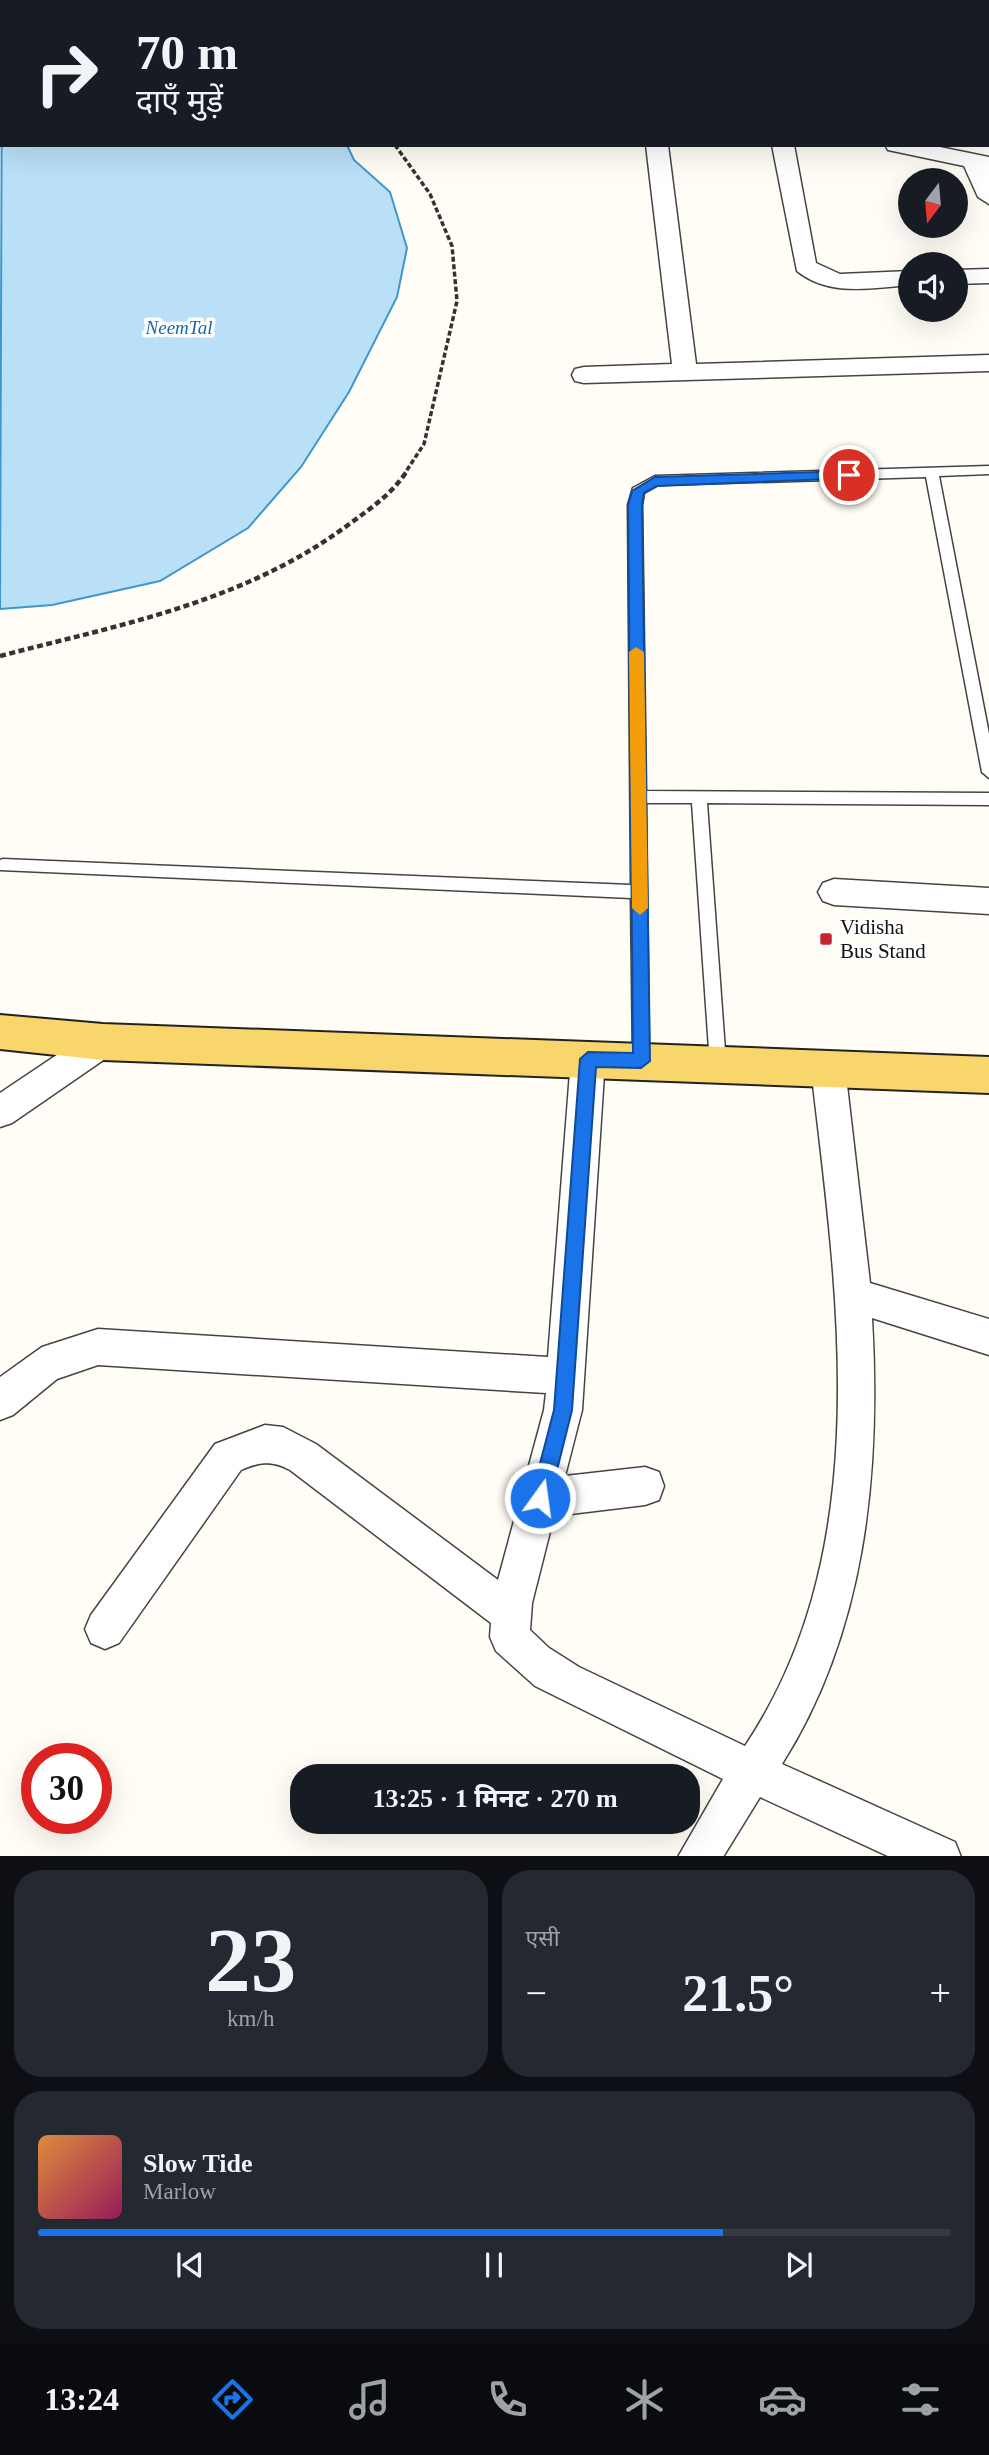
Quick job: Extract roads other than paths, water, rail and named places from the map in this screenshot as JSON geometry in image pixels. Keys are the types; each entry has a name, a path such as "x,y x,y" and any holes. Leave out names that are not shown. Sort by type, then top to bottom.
{"main road":[{"path":"0,1032 103,1042 989,1075"}],"street":[{"path":"657,147 685,372"},
{"path":"783,147 805,266 813,275 828,280 898,278"},
{"path":"906,147 981,162 989,197"},
{"path":"968,277 989,276"},
{"path":"584,375 989,363"},
{"path":"834,892 989,901"},
{"path":"0,1112 103,1042"},
{"path":"588,1059 563,1410 511,1614 510,1637 525,1657 751,1774 938,1856"},
{"path":"700,1856 790,1709 811,1661 837,1579 856,1461 858,1357 828,1068"},
{"path":"853,1295 989,1337"},
{"path":"0,1402 39,1366 68,1352 98,1347 566,1376"},
{"path":"105,1629 228,1457 258,1442 286,1446 303,1457 511,1614"},
{"path":"540,1498 645,1486"}],"lane":[{"path":"641,1061 635,505 638,491 655,481 989,470"},
{"path":"932,472 986,741 989,772"},
{"path":"638,797 989,799"},
{"path":"699,797 718,1064"},
{"path":"3,865 639,892"}],"water":[{"name":"NeemTal","path":"2,147 348,147 354,160 390,192 407,248 397,297 349,392 301,467 248,528 160,581 52,605 0,609"}],"place":[{"name":"Vidisha Bus Stand","path":"826,939"}]}
